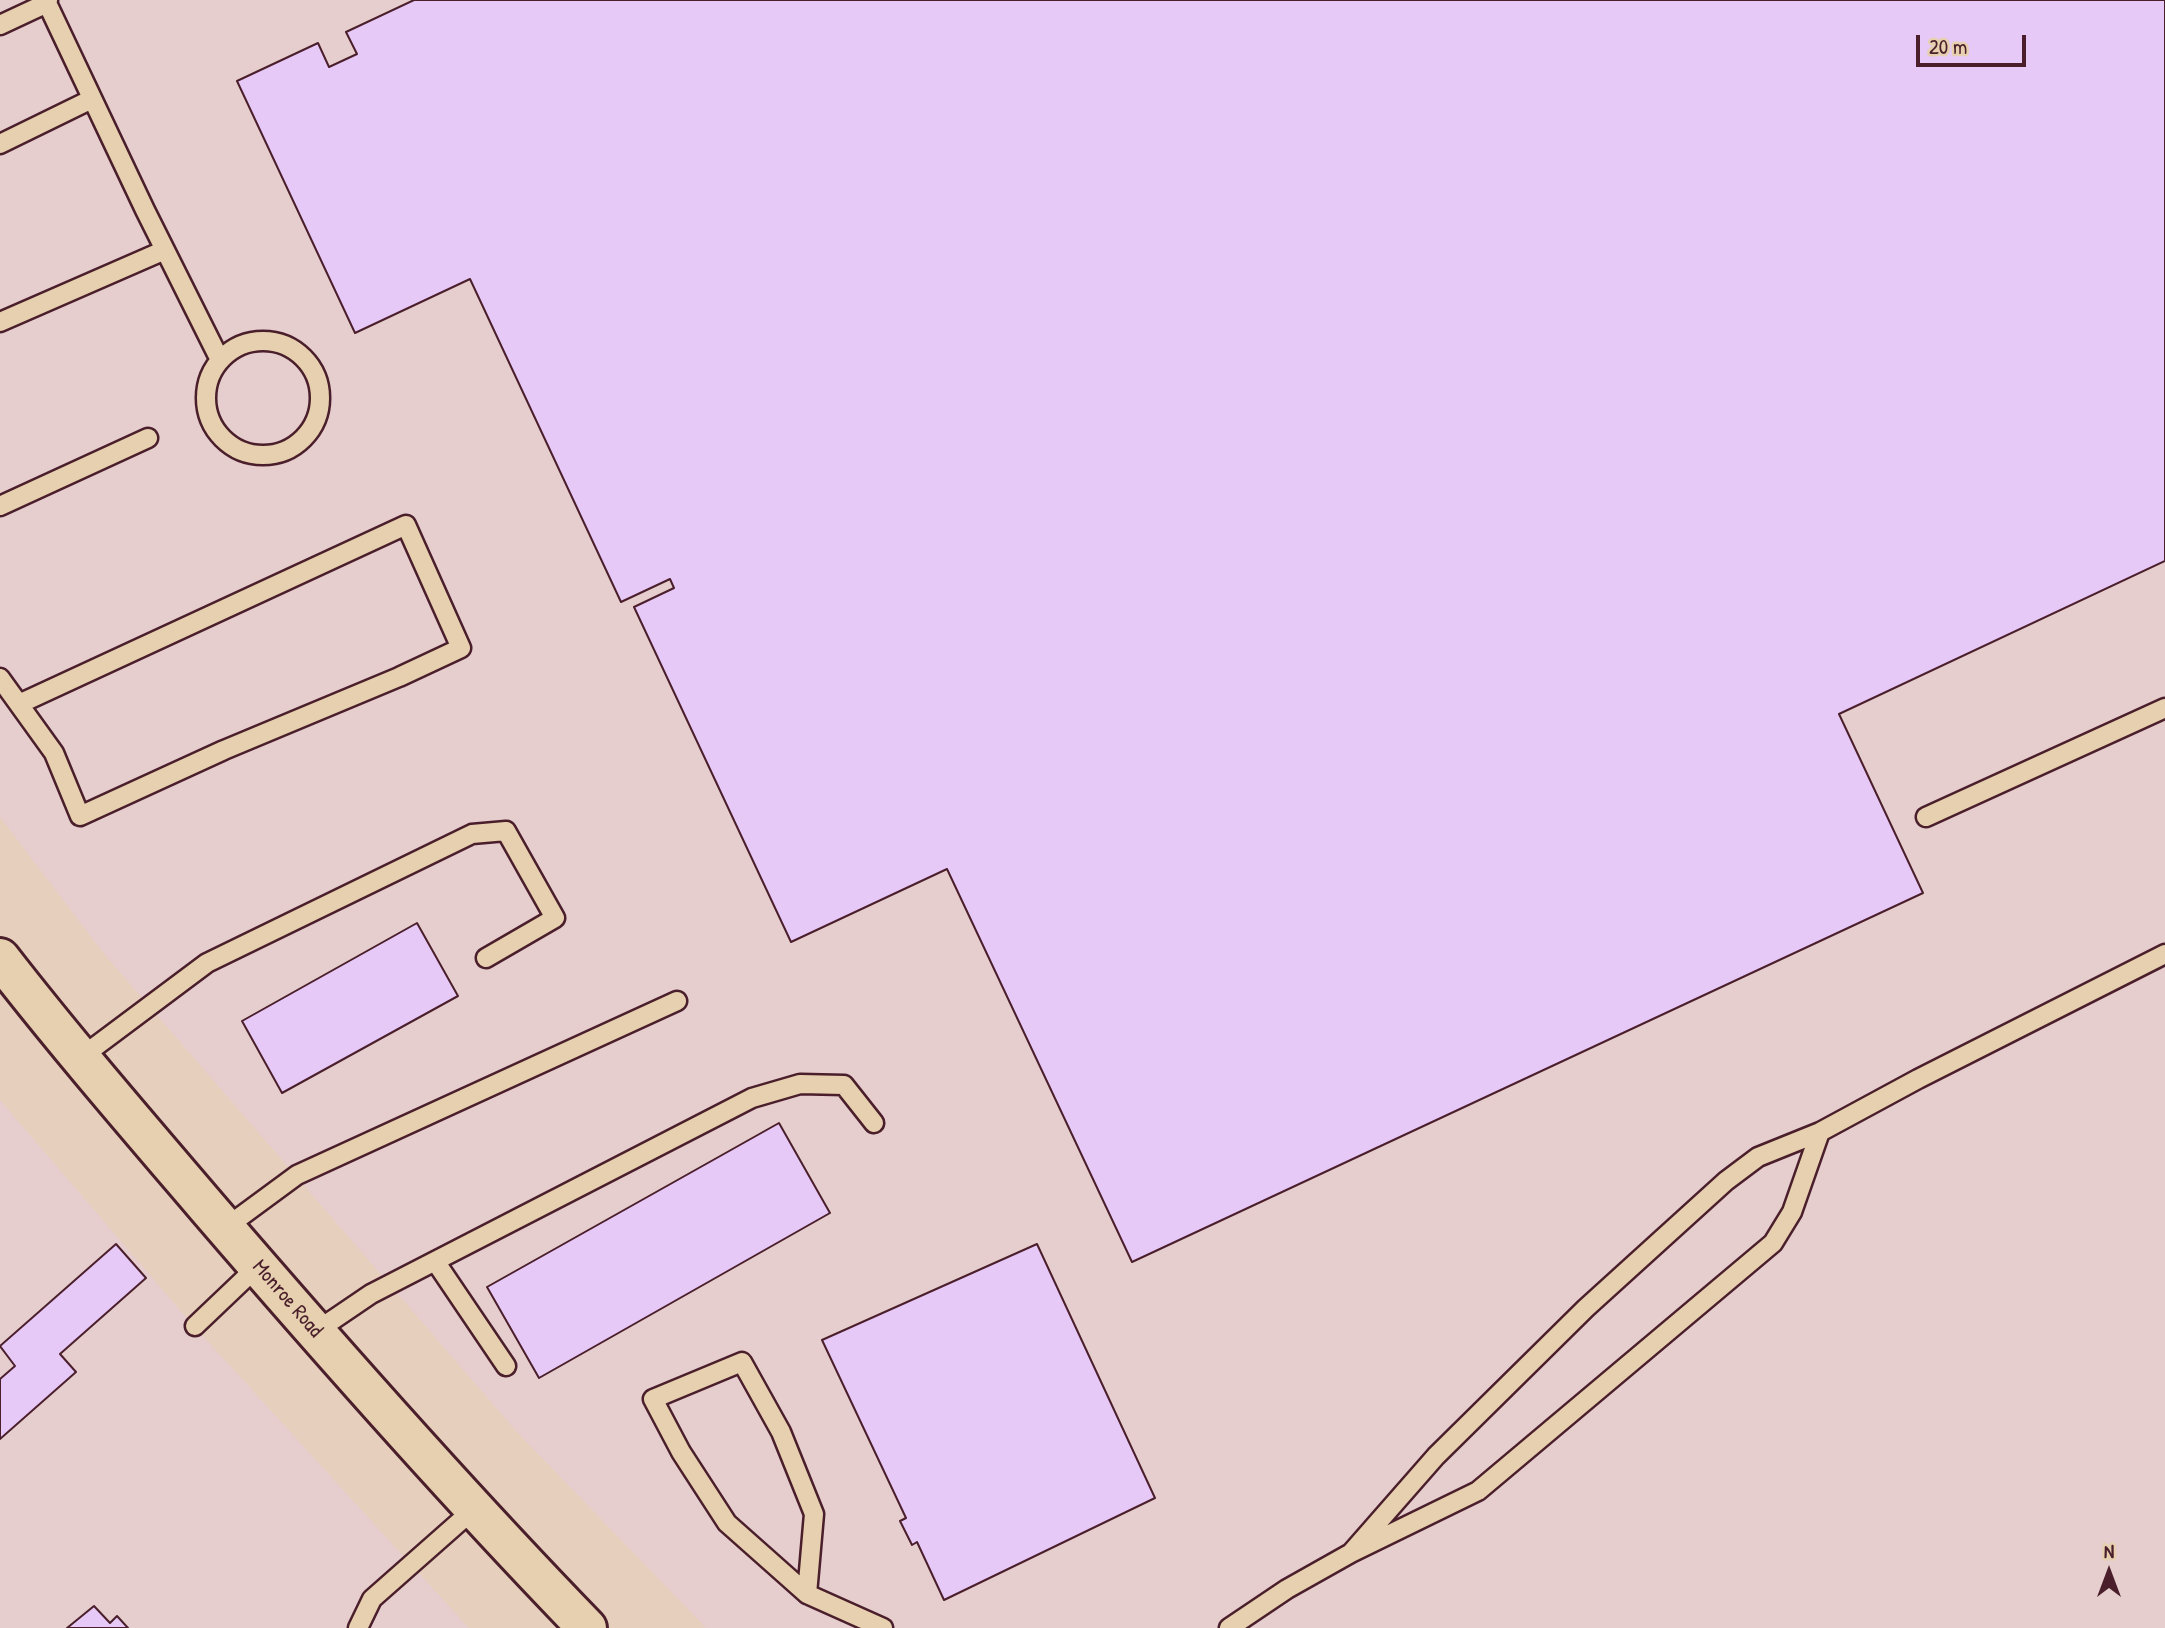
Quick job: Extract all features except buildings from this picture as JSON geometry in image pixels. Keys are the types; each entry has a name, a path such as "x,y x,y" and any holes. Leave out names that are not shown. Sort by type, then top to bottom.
{"main road":[{"name":"Monroe Road","path":"0,958 80,1058 315,1332 474,1509 587,1628"}],"lane":[{"path":"0,25 48,2 92,99 220,360"},
{"path":"0,144 92,99"},
{"path":"0,322 165,250"},
{"path":"269,341 287,346 302,356 314,370 320,387 321,405 316,423 304,439 288,450 269,455 249,454 231,446 217,433 208,415 205,396 209,377 220,360 234,349 251,342 269,341"},
{"path":"0,506 148,438"},
{"path":"0,678 54,753 80,816 224,750 399,677 461,648 406,525 19,704"},
{"path":"1926,817 2165,708"},
{"path":"80,1058 207,963 472,834 506,831 555,918 486,958"},
{"path":"1350,1553 1436,1456 1586,1308 1726,1181 1758,1157 1820,1132 1918,1079 2165,954"},
{"path":"225,1228 297,1175 677,1001"},
{"path":"315,1332 370,1294 752,1098 800,1084 844,1085 874,1123"},
{"path":"1229,1628 1287,1589 1350,1553 1478,1491 1773,1243 1792,1212 1820,1132"},
{"path":"435,1261 506,1366"},
{"path":"195,1326 258,1266"},
{"path":"807,1594 814,1514 781,1432 742,1362 653,1399 681,1452 727,1523 807,1594 883,1628"},
{"path":"358,1628 372,1599 474,1509"}],"shaded area":[{"path":"0,0 2165,0 2165,1628 706,1628 517,1432 105,955 0,817"},
{"path":"0,1100 191,1323 469,1628 0,1628"}]}
